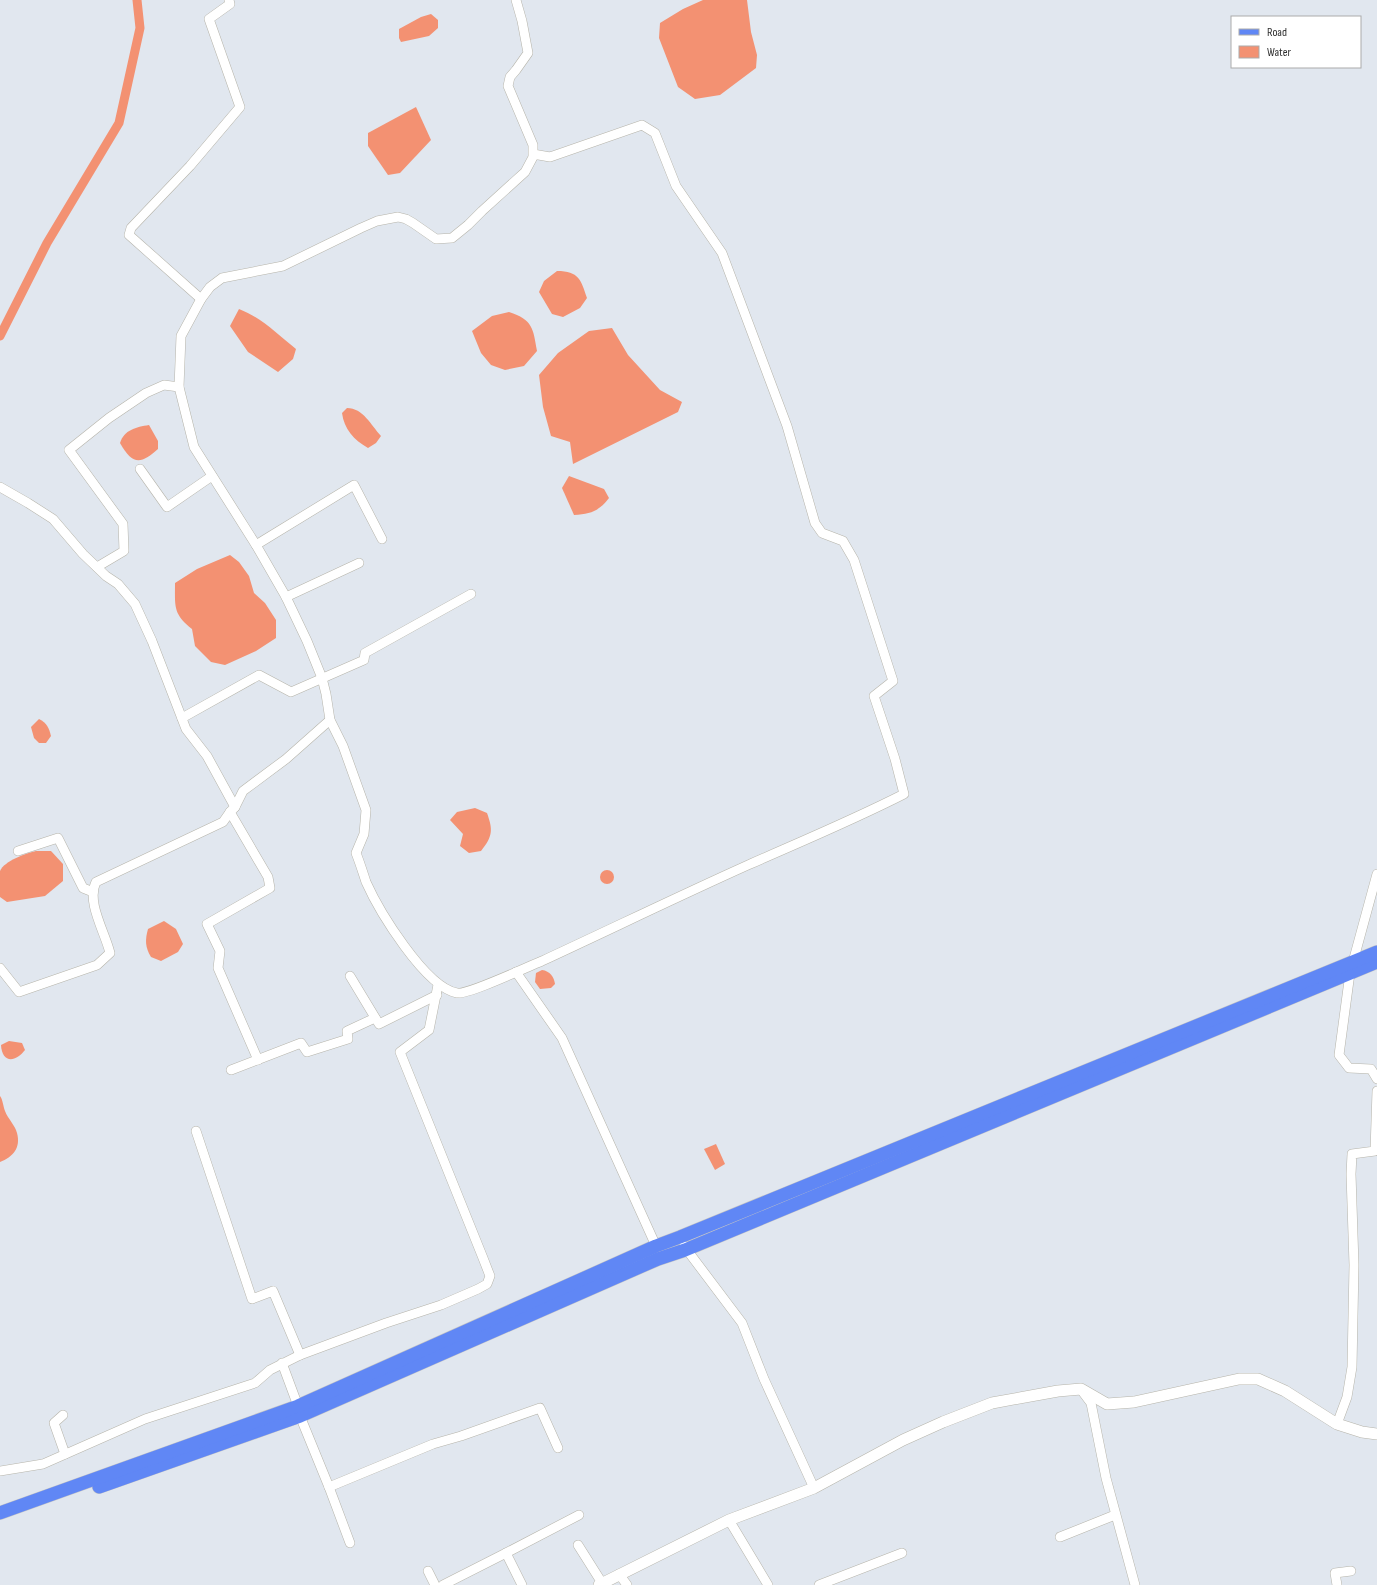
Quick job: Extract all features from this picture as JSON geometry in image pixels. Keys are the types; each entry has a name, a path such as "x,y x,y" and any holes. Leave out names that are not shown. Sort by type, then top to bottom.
{"main road":[{"path":"0,1521 299,1411 658,1260 683,1243 1352,967 1377,952"},
{"path":"1352,967 1377,962"},
{"path":"0,1512 299,1411 656,1246 683,1243"}],"street":[{"path":"202,299 129,235 132,228 190,166 240,107 209,18 230,4 229,0"},
{"path":"516,0 522,21 528,53 510,77 508,86 533,145 533,154 533,157 525,172 452,238 436,239 406,219 398,217 377,221 329,242 283,266 222,278 210,287 181,336 179,387 194,447 256,545 286,597 307,641 322,678 330,720 343,746 366,810 364,834 356,853 367,882 406,951 438,985 458,993 469,991 516,972 873,810 904,794 895,760 874,696 893,681 854,560 843,541 822,532 815,523 787,426 722,253 676,186 655,133 642,125 550,157 533,154"},
{"path":"97,567 124,551 123,524 69,450 109,418 146,393 164,385 179,387"},
{"path":"140,469 167,507 212,476"},
{"path":"256,545 354,485 382,539"},
{"path":"0,488 28,503 53,520 83,554 118,584 135,604 152,641 186,729 207,756 232,809 268,877 270,888 207,924 220,951 218,968 258,1060"},
{"path":"286,597 359,563"},
{"path":"182,718 259,675 291,692 364,660 364,653 471,594"},
{"path":"1,965 19,992 97,965 110,953 93,905 92,892 96,882 223,822 243,791 286,759 330,720"},
{"path":"18,851 58,838 83,888 92,892"},
{"path":"1377,874 1352,967 1339,1055 1349,1068 1371,1069 1377,1079"},
{"path":"516,972 562,1038 656,1246"},
{"path":"350,976 379,1024 436,995"},
{"path":"0,1471 42,1464 145,1419 255,1382 270,1370 300,1355 379,1325 441,1305 487,1284 490,1276 400,1052 429,1030 438,985"},
{"path":"231,1070 301,1043 306,1052 348,1039 347,1031 375,1018"},
{"path":"1337,1424 1347,1397 1352,1367 1354,1265 1352,1154 1375,1151 1377,1091"},
{"path":"196,1131 252,1299 273,1291 300,1355"},
{"path":"683,1243 742,1323 764,1379 814,1488"},
{"path":"282,1363 350,1543"},
{"path":"578,1545 601,1584 730,1520 814,1488 902,1440 992,1403 1058,1391 1081,1389 1107,1404 1134,1402 1239,1378 1258,1379 1285,1392 1337,1424 1362,1432 1377,1434"},
{"path":"1081,1389 1090,1402 1115,1515 1136,1585"},
{"path":"329,1487 433,1444 461,1436 540,1408 558,1448"},
{"path":"64,1415 54,1423 65,1454"},
{"path":"443,1585 579,1515"},
{"path":"1060,1537 1115,1515"},
{"path":"730,1520 768,1585"},
{"path":"506,1553 522,1585"},
{"path":"819,1585 902,1553"},
{"path":"428,1571 435,1585"},
{"path":"1337,1585 1335,1573 1351,1571"},
{"path":"620,1574 627,1585"}],"water":[{"path":"703,0 747,0 751,32 757,55 756,68 720,95 695,99 678,87 659,38 660,23 683,9"},
{"path":"431,14 438,20 438,28 429,36 401,42 399,38 399,29 421,17"},
{"path":"416,107 431,140 400,173 388,175 368,146 368,133"},
{"path":"557,271 564,271 575,275 581,282 587,298 580,308 563,317 552,314 539,292 544,281"},
{"path":"239,309 255,317 296,349 293,359 278,372 248,352 230,326"},
{"path":"509,312 523,318 530,326 533,331 537,351 524,366 505,370 491,365 481,353 472,331 492,316"},
{"path":"612,328 628,355 660,390 682,402 678,412 573,464 570,442 551,436 543,407 539,375 558,353 589,331"},
{"path":"347,408 358,411 370,422 381,436 376,443 368,448 350,434 343,419 342,413"},
{"path":"149,425 158,441 158,449 142,460 133,459 129,456 120,443 124,435 131,430"},
{"path":"569,476 604,489 609,498 602,506 594,511 574,515 562,488"},
{"path":"230,555 239,562 249,576 254,593 265,603 276,620 276,638 256,651 225,665 211,662 195,646 192,629 181,619 176,609 175,583 197,569"},
{"path":"39,719 46,724 51,736 46,743 39,743 34,738 31,727"},
{"path":"475,808 487,813 491,833 488,841 481,851 469,853 460,846 463,834 450,820 457,812"},
{"path":"36,851 51,851 63,864 63,881 45,896 7,902 0,897 0,871 2,867 11,861"},
{"path":"604,870 610,870 614,874 614,880 610,884 604,884 600,880 600,874"},
{"path":"164,921 176,929 183,944 178,952 161,961 151,957 146,940 148,929"},
{"path":"542,970 549,973 554,979 555,984 551,988 540,989 535,982 536,973"},
{"path":"9,1041 22,1043 25,1050 13,1059 6,1058 2,1051 1,1045"},
{"path":"0,1096 6,1114 16,1130 18,1143 12,1155 0,1162"},
{"path":"716,1144 725,1164 715,1170 704,1149"}],"waterway":[{"path":"0,336 47,243 119,123 140,28 137,0"}]}
